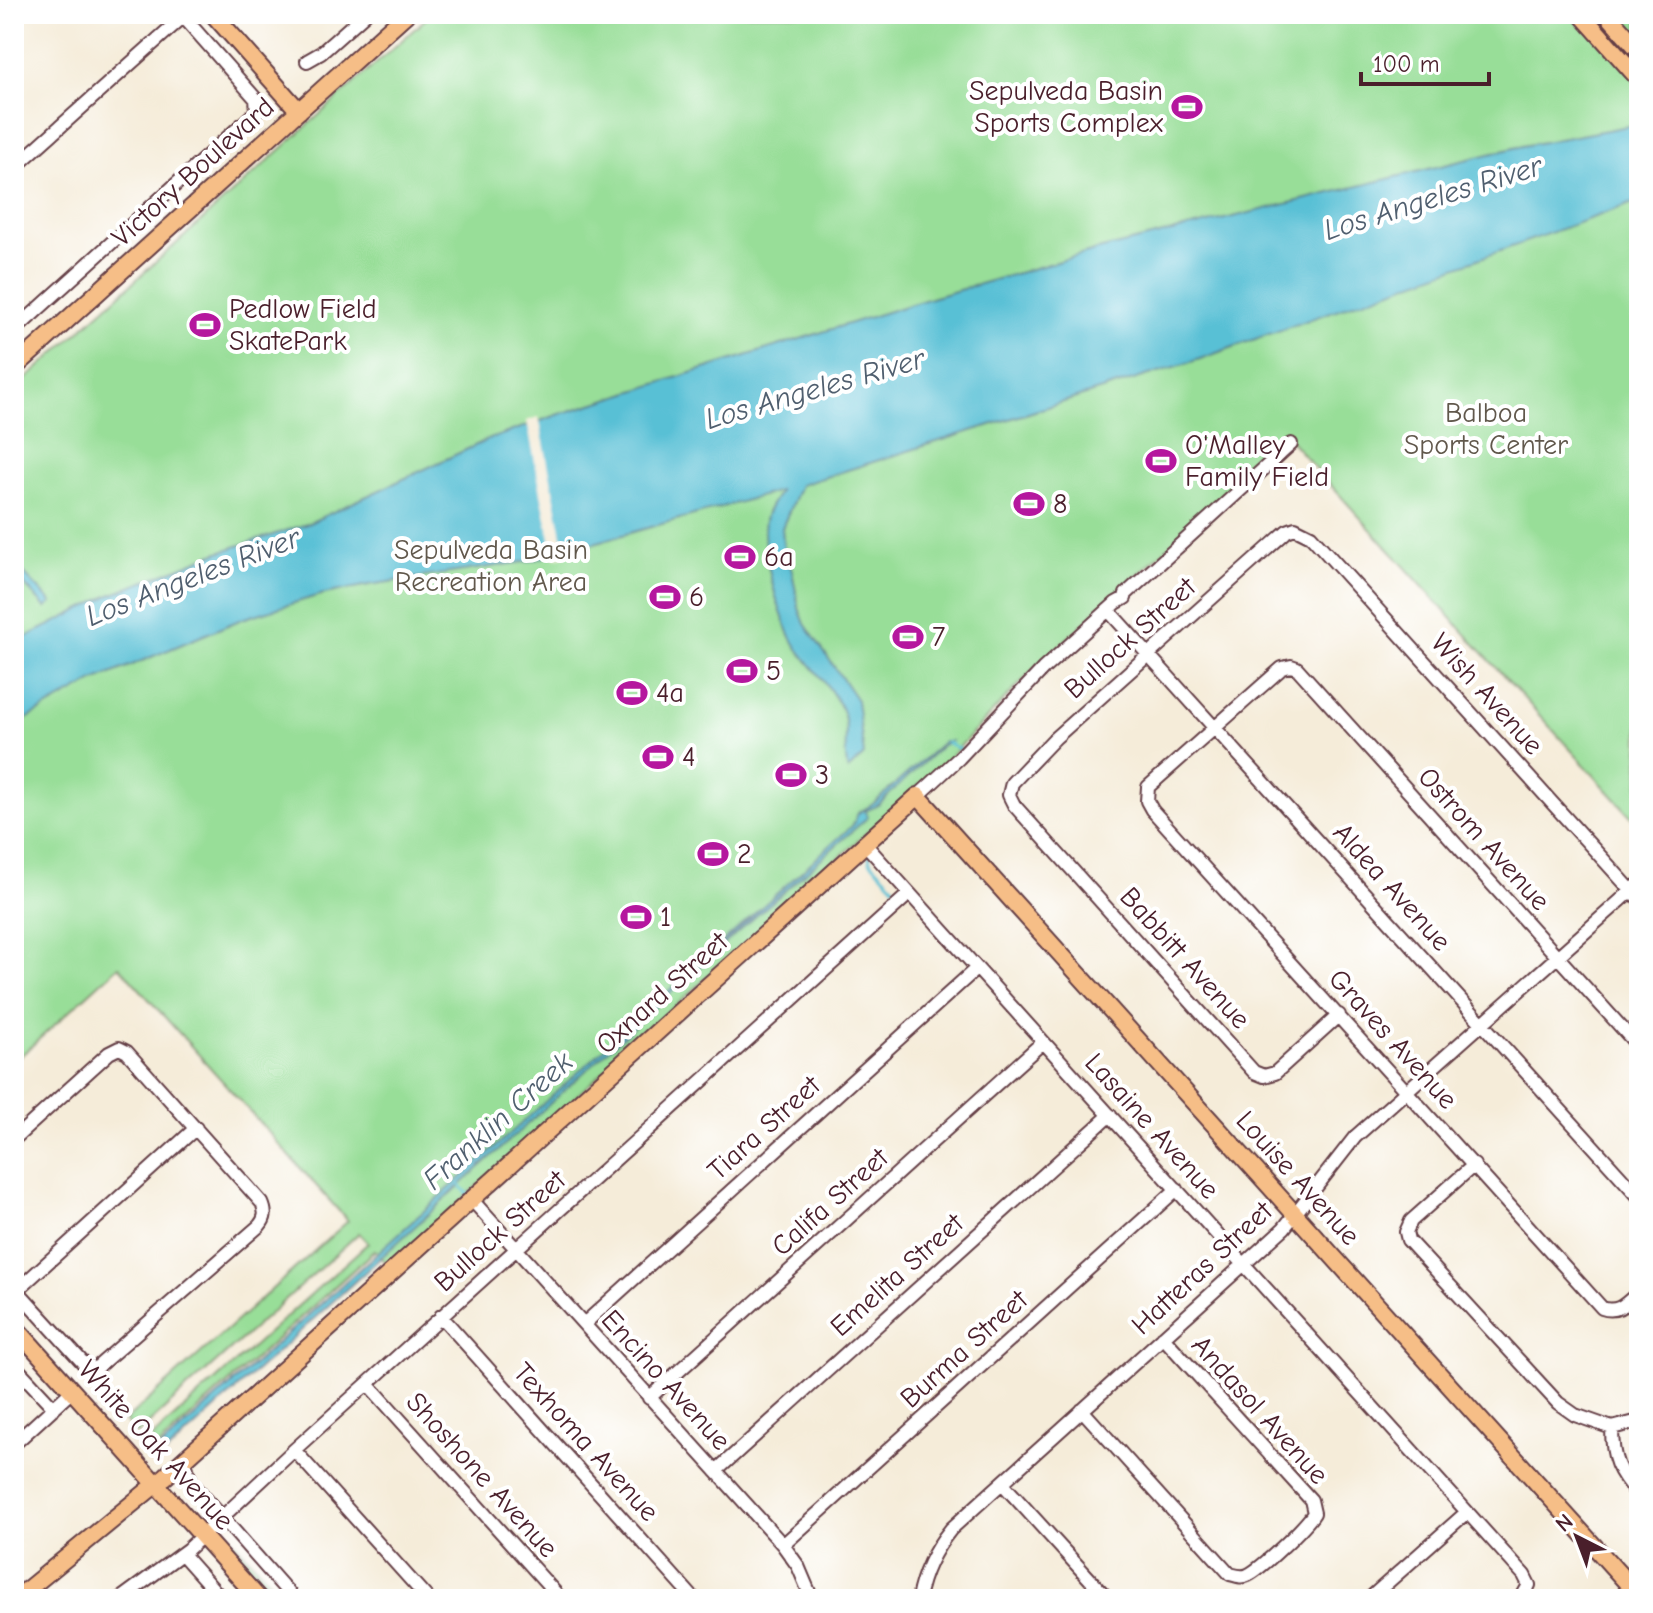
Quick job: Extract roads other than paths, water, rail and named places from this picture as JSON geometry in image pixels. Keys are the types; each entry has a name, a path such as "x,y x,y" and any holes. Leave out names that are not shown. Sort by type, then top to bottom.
{"main road":[{"path":"213,14 299,111"},
{"name":"Victory Boulevard","path":"14,368 406,14"},
{"path":"1581,14 1639,79"},
{"path":"1607,14 1639,50"},
{"name":"Oxnard Street","path":"16,1599 157,1485 918,796"},
{"name":"Louise Avenue","path":"918,796 1639,1596"},
{"name":"White Oak Avenue","path":"14,1326 259,1599"}],"street":[{"path":"307,61 321,53 365,14"},
{"path":"14,168 183,15"},
{"name":"Victory Boulevard","path":"14,331 257,111 256,99 183,15"},
{"name":"Oxnard Street","path":"918,796 959,758 1043,669 1108,610 1121,602 1126,594 1291,444"},
{"name":"Bullock Street","path":"1009,795 1012,783 1045,748 1282,534 1295,528"},
{"name":"Wish Avenue","path":"1295,528 1311,536 1637,891"},
{"name":"Aldea Avenue","path":"1108,610 1639,1197"},
{"name":"Ostrom Avenue","path":"1215,728 1282,668 1291,666 1303,674 1639,1047"},
{"name":"Graves Avenue","path":"1215,728 1154,781 1146,795 1152,810 1602,1308 1611,1311 1620,1309 1639,1292"},
{"name":"Babbitt Avenue","path":"1009,795 1014,805 1254,1072 1264,1076 1275,1073 1339,1015"},
{"name":"Lasaine Avenue","path":"865,844 1524,1575 1529,1585 1521,1599"},
{"name":"Hatteras Street","path":"918,1599 924,1574 939,1543 1296,1215 1346,1146 1557,957 1637,891"},
{"name":"Bullock Street","path":"120,1599 182,1554 909,894"},
{"name":"Tiara Street","path":"584,1324 977,968"},
{"name":"Califa Street","path":"649,1398 1043,1042"},
{"path":"14,1139 109,1053 119,1048 127,1052 196,1128 15,1290"},
{"name":"Emelita Street","path":"716,1471 1110,1115"},
{"name":"White Oak Avenue","path":"15,1290 86,1366 99,1368 259,1226 265,1216 262,1203 196,1128"},
{"path":"1474,1165 1411,1221 1406,1232 1408,1240 1558,1403 1575,1415 1612,1428 1639,1421"},
{"name":"Burma Street","path":"783,1545 1177,1189"},
{"name":"Encino Avenue","path":"472,1200 783,1545 798,1566 812,1599"},
{"name":"Texhoma Avenue","path":"441,1316 694,1599"},
{"name":"Andasol Avenue","path":"1082,1410 1230,1574 1240,1577 1253,1572 1303,1528 1314,1513 1307,1495 1163,1337"},
{"name":"White Oak Avenue","path":"14,1365 54,1408"},
{"name":"Shoshone Avenue","path":"368,1384 561,1599"},
{"path":"14,1444 72,1391"},
{"path":"1612,1428 1615,1463 1639,1496"},
{"path":"294,1450 428,1599"},
{"name":"White Oak Avenue","path":"184,1459 191,1482 294,1599"},
{"path":"1002,1483 1108,1599"},
{"path":"1369,1599 1467,1512"},
{"name":"White Oak Avenue","path":"182,1554 222,1599"}],"water":[{"name":"Los Angeles River","path":"1639,124 1639,201 1200,359 800,485 782,528 784,549 805,624 857,700 864,755 848,770 842,710 791,637 767,562 764,526 779,491 530,561 320,595 242,619 94,681 14,726 14,643 108,596 216,553 307,524 487,440 560,414 931,298 1098,250 1522,146"},
{"path":"14,563 52,603 46,608 14,573"},
{"path":"944,741 950,741 877,806 865,811 868,817 160,1459 154,1454 853,825 858,813 873,804"}],"waterway":[{"path":"946,742 961,750"},
{"path":"869,856 870,861 894,886"},
{"name":"Franklin Creek","path":"458,1183 469,1195"}],"place":[{"name":"Sepulveda Basin Sports Complex","path":"1187,107"},
{"name":"Pedlow Field SkatePark","path":"205,325"},
{"name":"O'Malley Family Field","path":"1161,461"},
{"name":"8","path":"1029,504"},
{"name":"6a","path":"740,557"},
{"name":"6","path":"665,597"},
{"name":"7","path":"908,637"},
{"name":"5","path":"742,671"},
{"name":"4a","path":"632,693"},
{"name":"4","path":"658,757"},
{"name":"3","path":"791,775"},
{"name":"2","path":"713,854"},
{"name":"1","path":"636,917"}],"park label":[{"name":"Balboa Sports Center","path":"1486,429"},
{"name":"Sepulveda Basin Recreation Area","path":"491,566"}]}
